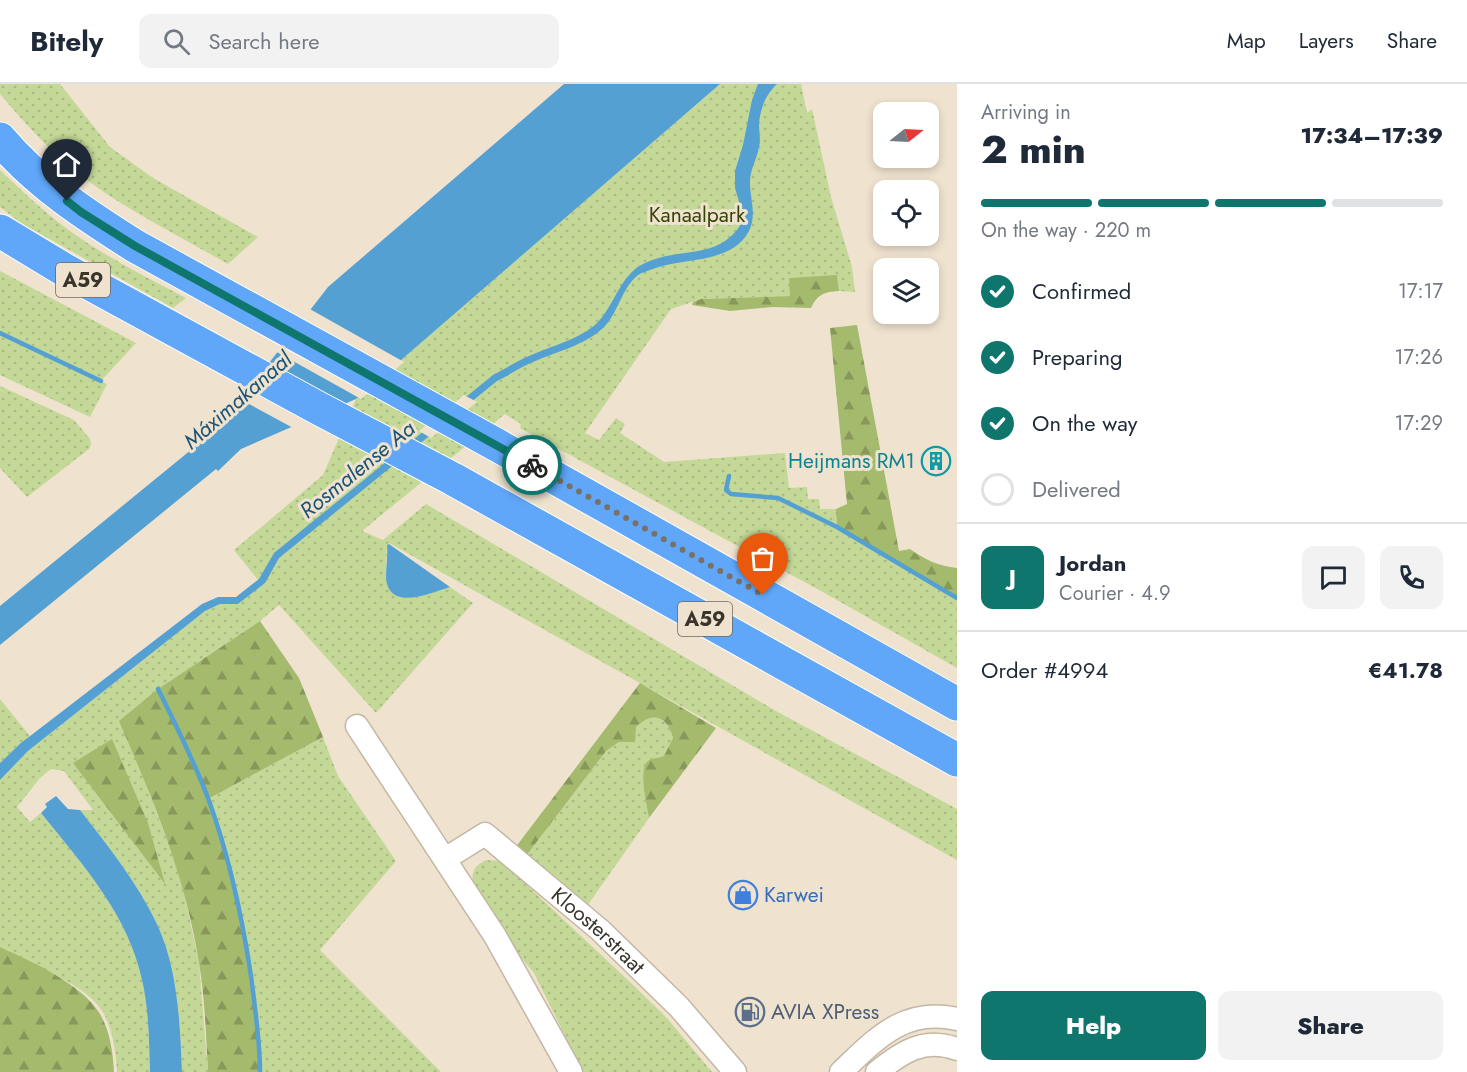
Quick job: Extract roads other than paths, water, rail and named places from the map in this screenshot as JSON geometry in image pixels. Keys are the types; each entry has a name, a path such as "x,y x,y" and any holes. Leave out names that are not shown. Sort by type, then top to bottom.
{"highway":[{"name":"A59","path":"0,139 40,178 81,212 135,246 495,444 957,704"},
{"name":"A59","path":"5,232 63,269 318,408 453,478 957,760"}],"street":[{"path":"357,726 495,936 571,1072"},
{"name":"Kloosterstraat","path":"445,859 485,834 600,930 679,1006 735,1072"},
{"path":"841,1072 884,1033 899,1024 929,1016 957,1019"},
{"path":"877,1072 910,1048 934,1044 957,1049"}],"water":[{"path":"564,84 720,84 356,399 241,449 218,471 216,469 0,645 0,606 197,445 196,443 220,426 328,287"},
{"path":"758,84 777,84 764,102 761,113 760,144 750,177 753,219 749,231 741,242 718,255 662,266 638,275 628,286 613,315 596,334 579,344 528,364 497,381 279,558 265,583 238,604 220,604 205,611 28,751 0,780 0,763 21,743 202,604 218,597 236,597 259,579 274,553 493,375 524,358 573,339 589,330 602,317 623,283 635,269 657,258 712,248 735,233 744,219 735,188 735,171"},
{"path":"389,544 450,587 412,598 395,595 389,588 386,578 387,545"},
{"path":"56,796 68,809 80,810 131,879 157,924 174,978 182,1072 150,1072 146,1003 135,956 126,933 102,891 41,813 47,807 45,804"}],"waterway":[{"path":"0,333 101,381"},
{"path":"729,476 726,490 731,494 778,498 837,527 957,598"},
{"path":"158,689 203,784 228,864 239,908 251,976 260,1072"}],"place":[{"name":"Heijmans RM1","path":"936,461"},
{"name":"Karwei","path":"743,895"},
{"name":"AVIA XPress","path":"750,1012"}],"park label":[{"name":"Kanaalpark","path":"697,215"}],"water label":[{"name":"Máximakanaal","path":"237,400"},
{"name":"Rosmalense Aa","path":"357,469"}]}
